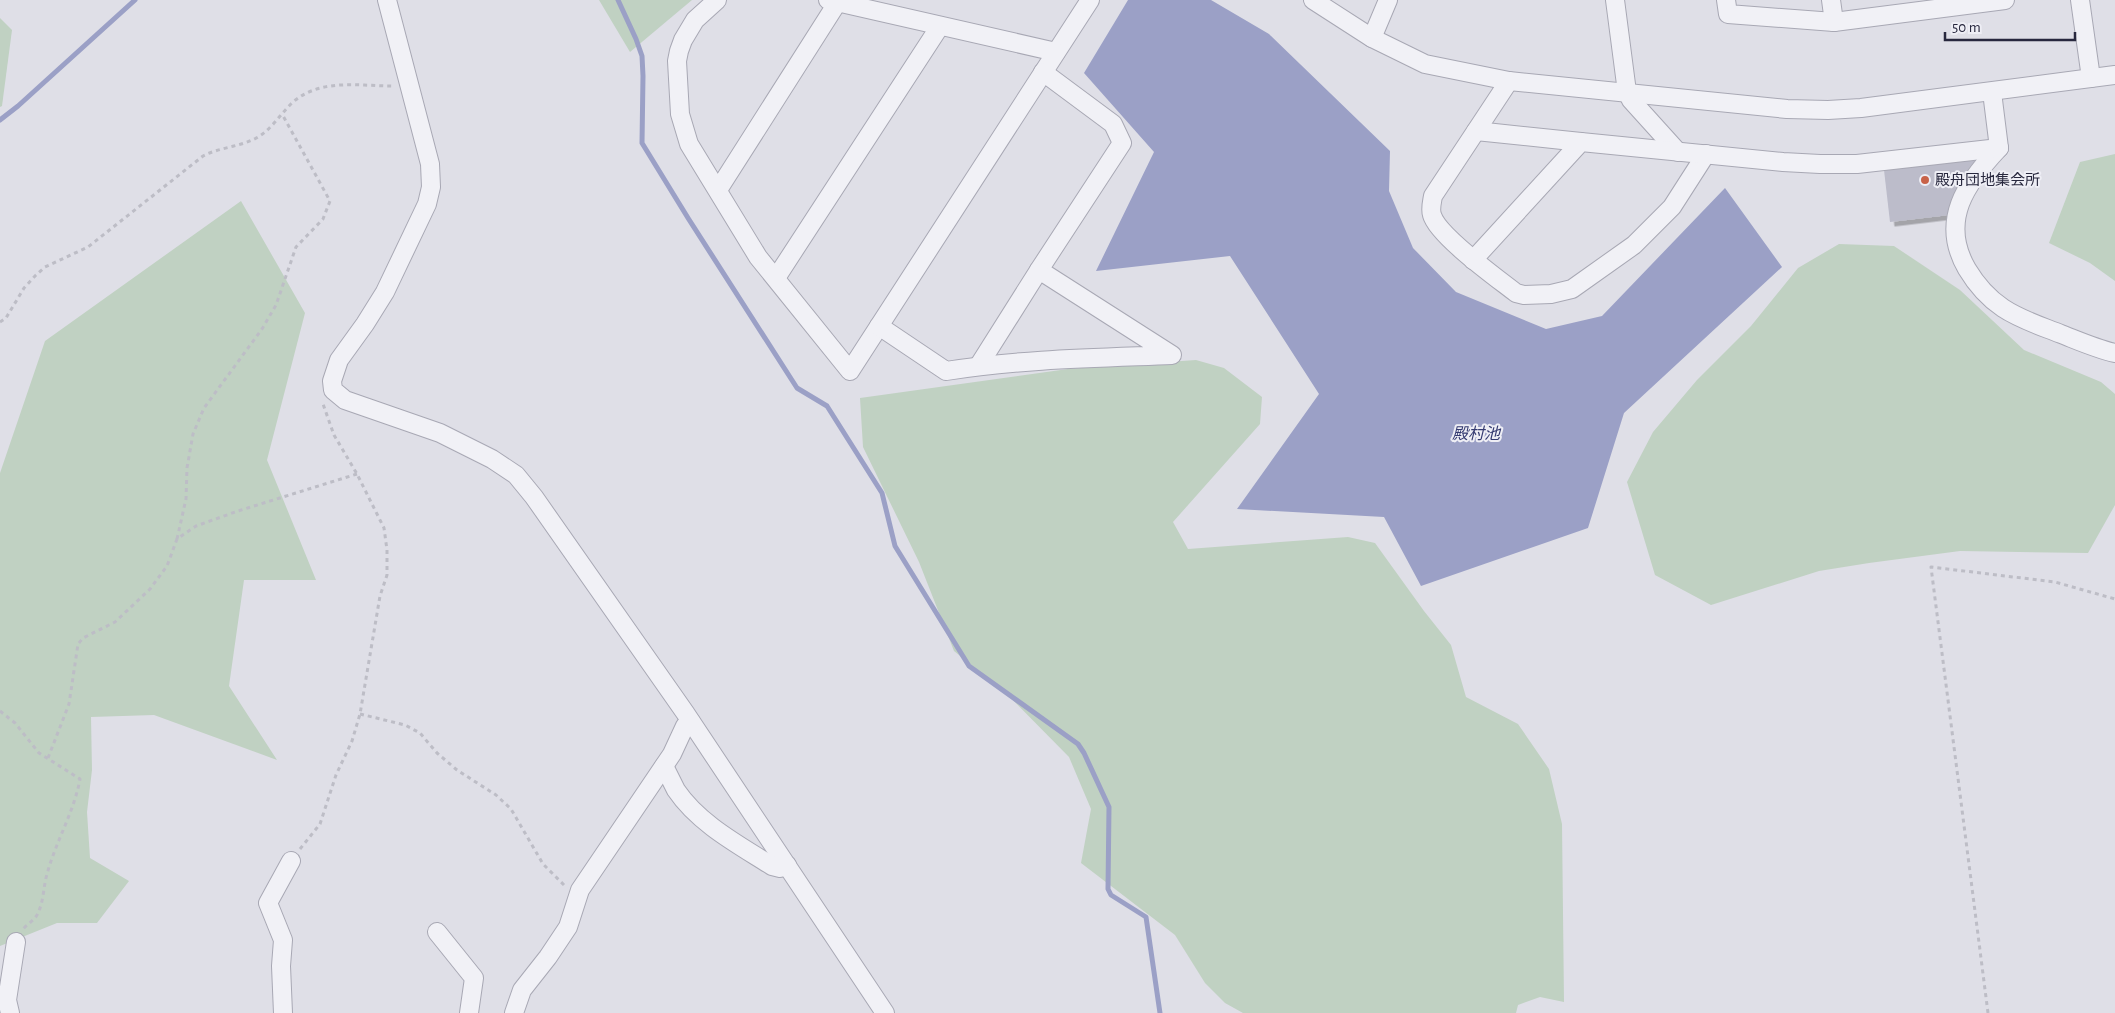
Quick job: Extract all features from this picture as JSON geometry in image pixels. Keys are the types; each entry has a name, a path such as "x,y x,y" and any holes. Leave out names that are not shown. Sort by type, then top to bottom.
{"street":[{"path":"387,0 430,164 430,197 385,292 339,360 332,381 333,390 344,400 440,433 492,459 516,475 545,513 691,722 885,1013"},
{"path":"718,0 695,20 683,40 677,61 680,114 683,128 689,144 758,257 850,371 1090,0"},
{"path":"1313,0 1372,38 1425,64 1509,81 1787,109 1828,110 1861,108 2115,75"},
{"path":"1372,38 1388,0"},
{"path":"1615,0 1627,92 1631,100 1678,152"},
{"path":"1726,0 1728,14 1834,22 2005,0"},
{"path":"1831,0 1834,22"},
{"path":"2080,0 2091,78"},
{"path":"718,190 835,1 1056,52"},
{"path":"776,278 940,26"},
{"path":"979,365 1122,143 1113,124 1043,72"},
{"path":"1509,81 1433,196 1431,214 1436,224 1473,260 1516,293 1524,295 1551,294 1572,289 1634,245 1672,207 1706,154"},
{"path":"1992,92 1999,148"},
{"path":"1476,130 1783,162 1857,164 1999,148"},
{"path":"1473,260 1581,142"},
{"path":"1999,148 1984,164 1966,190 1956,212 1955,232 1961,259 1979,286 2002,307 2034,324 2115,353"},
{"path":"879,326 946,370 979,365 1052,359 1172,355 1039,270"},
{"path":"514,1013 522,990 548,958 568,927 580,890 672,754 685,726 691,722"},
{"path":"664,766 676,790 717,831 772,866 780,868 786,865"},
{"path":"283,1013 283,940 268,903 291,861"},
{"path":"437,932 474,978 469,1013"},
{"path":"10,1013 7,1000 16,942"}],"path":[{"path":"0,322 6,318 24,288 45,267 88,247 203,156 214,150 256,139 266,132 304,94 319,88 335,85 411,87"},
{"path":"48,758 69,704 78,644 83,638 115,622 150,589 167,566 177,538 186,499 187,468 193,434 204,408 262,329 276,305 296,248 323,219 330,201 282,114"},
{"path":"291,861 320,824 336,775 352,741 360,714 380,596 387,575 387,550 384,528 357,474 334,435 324,409 323,396 333,390"},
{"path":"177,538 196,526 221,517 357,474"},
{"path":"1988,1013 1931,567 2054,582 2115,599"},
{"path":"0,711 15,723 39,754 80,779 68,821 47,874 41,905 36,917 22,931 16,942"},
{"path":"360,714 405,725 420,733 437,753 457,770 496,795 511,809 543,864 576,901"}],"green space":[{"path":"599,0 692,0 630,52"},
{"path":"0,18 12,30 2,106 0,107"},
{"path":"2115,154 2115,281 2090,263 2049,243 2080,162"},
{"path":"241,201 305,313 267,460 316,580 244,580 229,686 277,760 154,715 91,717 92,770 87,812 90,858 129,881 97,923 57,923 0,946 0,473 45,341"},
{"path":"1839,244 1894,246 1960,290 2024,350 2101,382 2115,394 2115,505 2088,553 1960,551 1869,563 1819,571 1711,605 1655,575 1627,482 1653,432 1697,380 1751,326 1798,268"},
{"path":"1196,360 1224,368 1262,397 1260,424 1173,522 1188,549 1348,537 1375,543 1451,645 1466,697 1518,724 1549,769 1562,824 1564,1002 1540,997 1518,1005 1516,1013 1243,1013 1225,1003 1205,983 1175,935 1081,863 1091,809 1069,757 1008,695 954,651 919,562 863,447 860,398 1068,369"}],"water":[{"name":"殿村池","path":"1128,0 1211,0 1269,34 1390,151 1389,191 1413,248 1456,292 1546,329 1602,316 1725,188 1782,267 1624,413 1588,528 1421,586 1384,517 1237,509 1319,394 1230,256 1096,271 1154,152 1084,73"}],"building":[{"name":"殿舟団地集会所","path":"1972,157 1975,163 1949,215 1890,222 1884,170"}],"waterway":[{"path":"0,120 135,0"},
{"path":"618,0 642,56 642,143 688,218 797,388 827,406 882,493 895,546 969,666 1078,744 1084,753 1109,807 1108,889 1111,895 1146,917 1160,1013"}],"place":[{"name":"殿舟団地集会所","path":"1925,180"}]}
